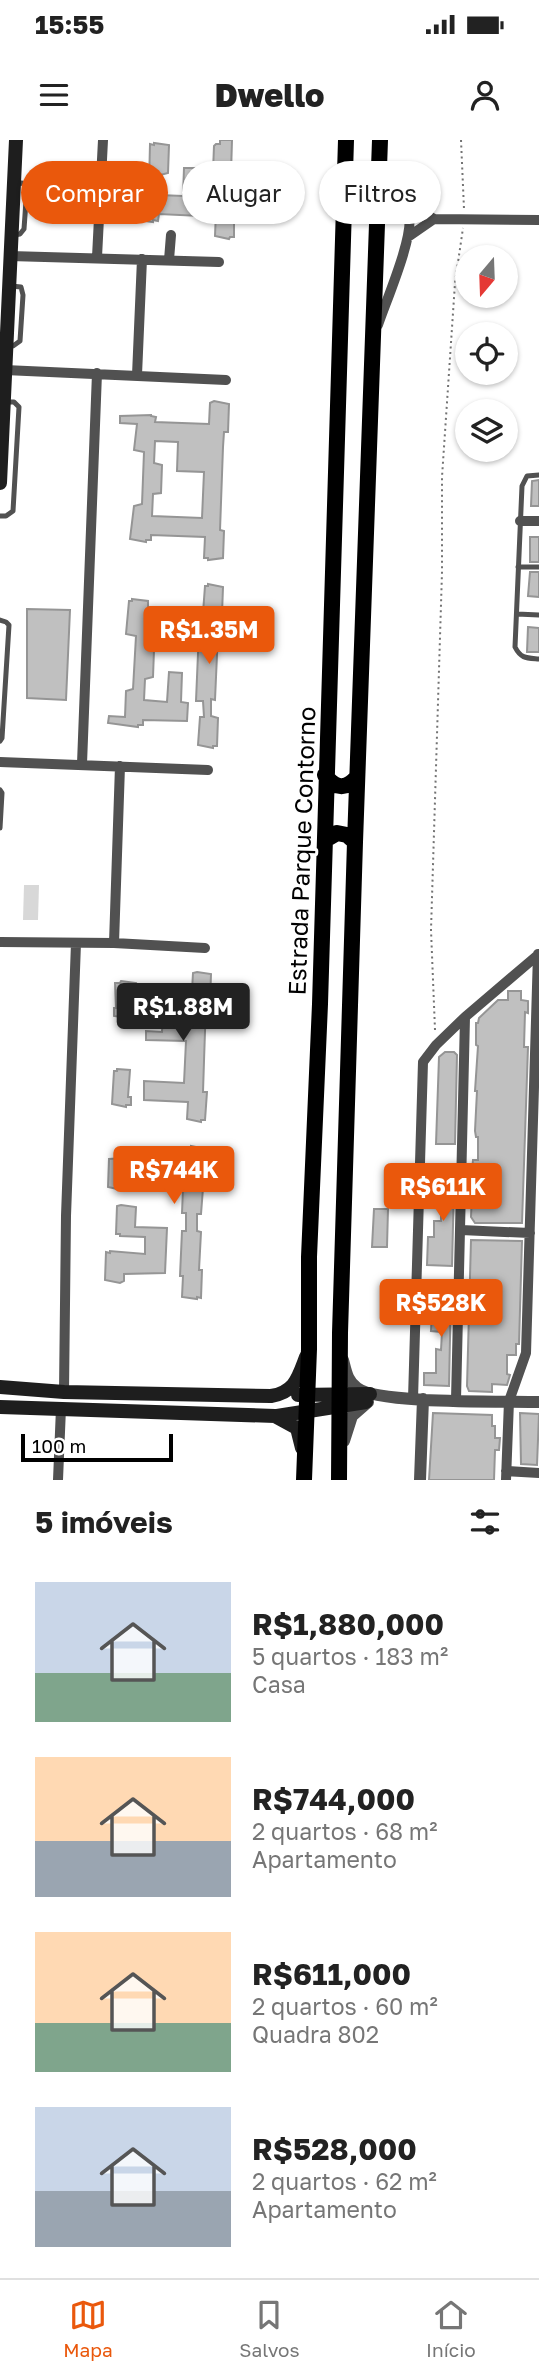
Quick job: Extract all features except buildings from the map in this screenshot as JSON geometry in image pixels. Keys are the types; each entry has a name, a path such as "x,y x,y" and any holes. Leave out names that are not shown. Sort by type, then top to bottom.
{"highway":[{"name":"Estrada Parque Contorno","path":"304,1480 346,140"},
{"path":"379,161 380,140"},
{"path":"339,1480 355,842 377,224"},
{"path":"325,775 334,785 343,787 351,784 357,777"},
{"path":"325,840 337,833 347,835 355,842"}],"main road":[{"path":"0,483 5,370 4,306 9,286 16,140"},
{"path":"280,1395 296,1384 309,1349"},
{"path":"0,1387 64,1392 307,1395 341,1400 368,1398"},
{"path":"0,1407 275,1416 306,1412 341,1400"},
{"path":"275,1416 297,1428 305,1459"}],"street":[{"path":"97,257 103,140"},
{"path":"441,219 539,220"},
{"path":"374,339 408,237 409,224"},
{"path":"408,237 427,224"},
{"path":"169,260 171,235"},
{"path":"10,256 219,262"},
{"path":"137,375 142,259"},
{"path":"5,370 226,380"},
{"path":"82,764 97,373"},
{"path":"520,521 539,522"},
{"path":"0,762 208,770"},
{"path":"114,943 120,766"},
{"path":"0,942 114,943 205,948"},
{"path":"64,1392 76,943"},
{"path":"420,1480 418,1399 423,1062 465,1017 538,954"},
{"path":"538,954 536,1174 530,1233 526,1353 509,1401 506,1476 539,1473"},
{"path":"456,1400 465,1017"},
{"path":"461,1230 530,1233"},
{"path":"341,1350 349,1381 368,1398 539,1402"},
{"path":"340,1459 352,1416 368,1398"},
{"path":"58,1480 61,1408"}],"lane":[{"path":"4,344 13,346 19,341 23,295 21,287 9,286"},
{"path":"0,516 6,516 13,511 19,407 14,402 4,402"},
{"path":"539,475 527,476 523,481 515,647 519,655 539,659"},
{"path":"518,567 539,567"},
{"path":"517,614 539,615"},
{"path":"0,620 9,625 0,741"},
{"path":"0,790 0,828"}],"path":[{"path":"436,1045 431,930 442,572 442,477 455,283 464,218 461,140"}],"shaded area":[{"path":"24,885 39,885 38,920 23,920"}]}
